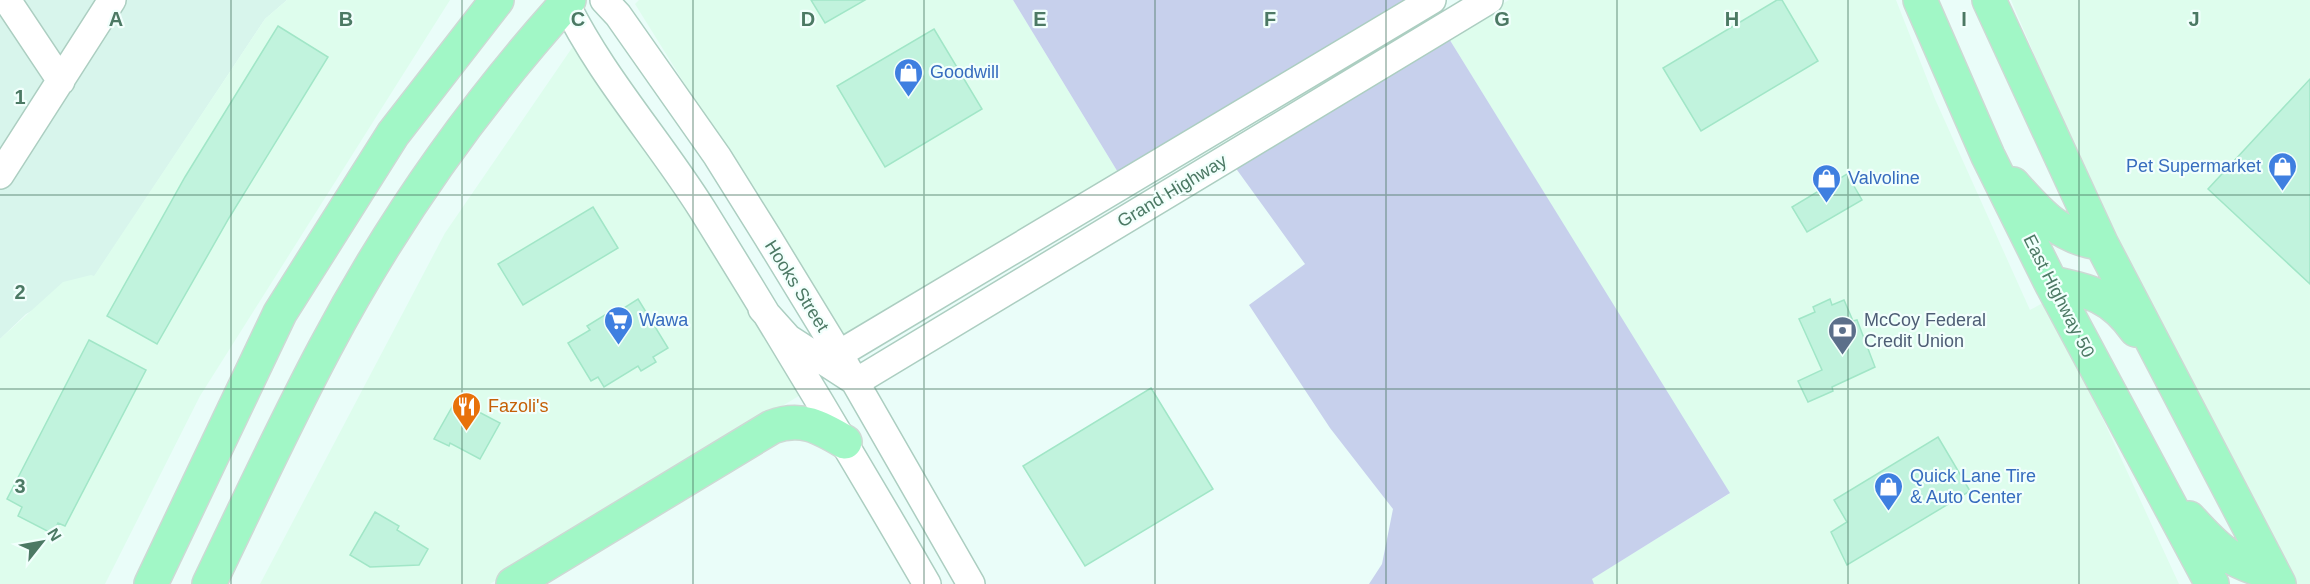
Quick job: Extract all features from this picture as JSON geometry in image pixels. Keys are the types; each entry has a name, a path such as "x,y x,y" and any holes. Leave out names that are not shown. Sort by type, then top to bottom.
{"highway":[{"path":"151,584 279,313 393,134 433,79 497,0"},
{"name":"East Highway 50","path":"1920,0 1988,156 2051,283 2212,584"},
{"path":"1989,0 2101,243 2276,579"},
{"path":"208,584 325,347 410,205 476,112 566,1"},
{"path":"1988,156 2055,227 2085,241 2101,243"},
{"path":"2051,283 2090,291 2111,302 2129,321 2174,386"},
{"path":"513,584 772,427 785,422 798,421 811,424 844,442"},
{"path":"2157,484 2215,547 2244,566 2276,579"}],"street":[{"path":"7,0 61,81"},
{"path":"0,175 112,0"},
{"name":"Hooks Street","path":"604,0 618,15 717,156 971,584"},
{"name":"Grand Highway","path":"845,369 1432,0"},
{"name":"Grand Highway","path":"845,369 1489,0"},
{"path":"566,1 594,52 702,209 844,442 927,584"},
{"path":"762,309 788,338 845,369 840,427 844,442"}],"shaded area":[{"path":"20,0 101,0 61,63"},
{"path":"124,0 287,0 265,19 94,277 26,314 0,339 0,190 69,88 76,83 74,80"},
{"path":"287,0 450,0 200,396 105,584 0,584 0,339 63,282 94,276 265,19"},
{"path":"639,0 1013,0 1119,174 844,340 635,4"},
{"path":"1013,0 1409,0 1119,174"},
{"path":"1509,0 1896,0 1935,99 2030,310 2048,300 2179,584 1594,584 1591,579 1729,494 1448,37"},
{"path":"2011,0 2310,0 2310,584 2297,584 2255,511 2080,162"},
{"path":"0,10 49,83 0,158"},
{"path":"1448,37 1730,493 1592,579 1594,584 1369,584 1382,564 1393,509 1330,428 1249,305 1305,264 1232,163"},
{"path":"576,42 655,159 802,394 490,584 260,584 445,233"}],"building":[{"path":"811,0 865,0 825,23"},
{"path":"1777,0 1782,0 1818,61 1701,131 1663,68"},
{"path":"278,26 328,57 229,218 157,344 107,316 185,177"},
{"name":"Goodwill","path":"934,29 982,109 885,167 837,86"},
{"path":"2310,79 2310,284 2208,189"},
{"name":"Valvoline","path":"1847,174 1862,200 1807,232 1792,207"},
{"path":"593,207 618,248 523,305 498,264"},
{"name":"Wawa","path":"638,299 668,348 653,357 656,362 641,371 638,366 604,387 598,377 591,381 568,343 590,330 587,326 608,313 610,317"},
{"name":"McCoy Federal Credit Union","path":"1830,299 1832,305 1844,300 1853,321 1857,320 1875,367 1832,387 1833,391 1808,402 1798,381 1822,370 1799,319 1815,312 1813,307"},
{"path":"89,340 146,370 65,526 58,523 53,534 18,516 22,507 7,499"},
{"path":"1151,388 1213,489 1085,566 1023,466"},
{"name":"Fazoli's","path":"456,400 500,423 480,459 450,443 449,446 434,439"},
{"name":"Quick Lane Tire & Auto Center","path":"1938,437 1970,491 1847,565 1831,532 1847,522 1834,500"},
{"path":"375,512 399,526 397,530 428,549 419,565 370,567 350,555"}],"place":[{"name":"Goodwill","path":"909,98"},
{"name":"Pet Supermarket","path":"2282,192"},
{"name":"Valvoline","path":"1827,204"},
{"name":"Wawa","path":"618,346"},
{"name":"McCoy Federal Credit Union","path":"1843,356"},
{"name":"Fazoli's","path":"467,432"},
{"name":"Quick Lane Tire & Auto Center","path":"1889,512"}]}
